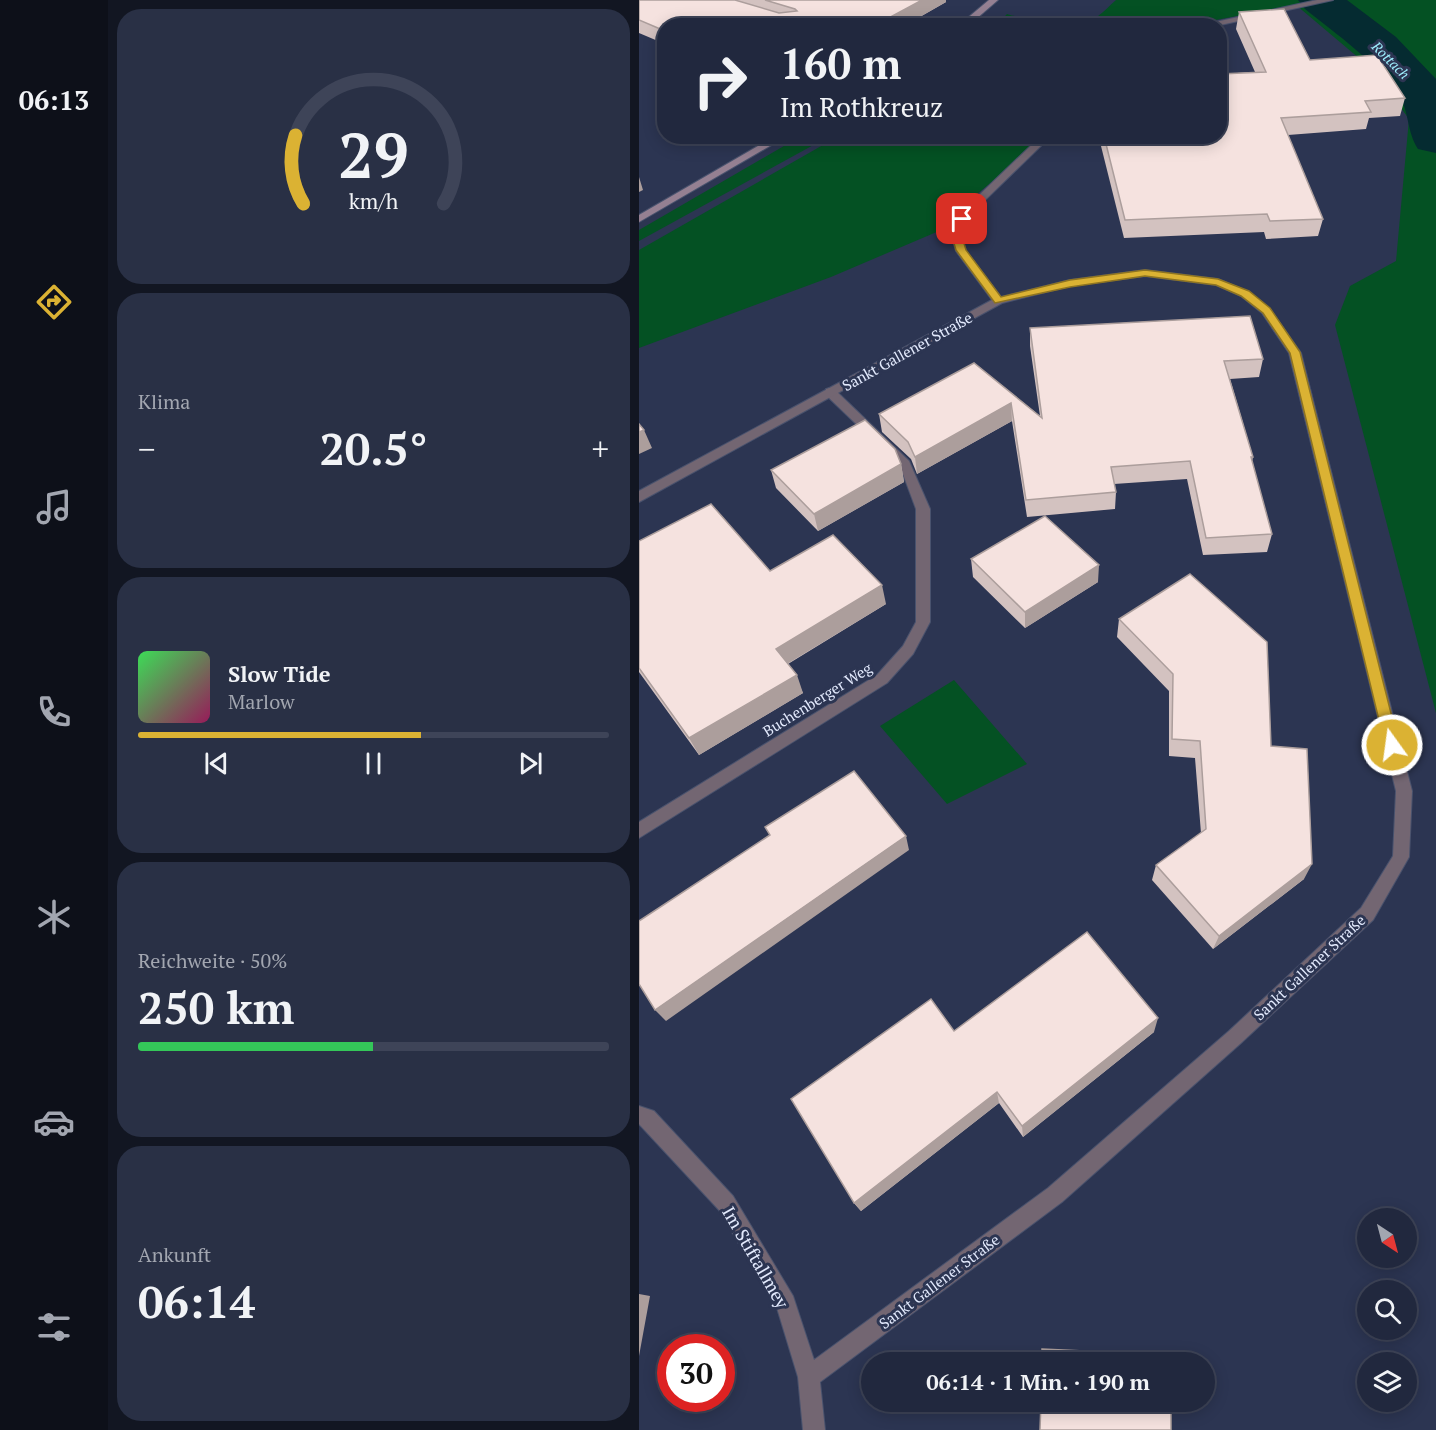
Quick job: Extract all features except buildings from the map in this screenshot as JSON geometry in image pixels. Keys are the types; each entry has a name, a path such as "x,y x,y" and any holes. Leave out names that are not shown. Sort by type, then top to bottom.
{"main road":[{"path":"972,18 994,0"},
{"path":"639,219 769,144"}],"street":[{"path":"1227,20 1329,0"},
{"path":"998,300 961,250 955,230 969,208 1027,158 1040,144"},
{"name":"Sankt Gallener Straße","path":"639,497 998,300 1070,284 1145,273 1218,282 1245,294 1266,311 1295,352 1404,791 1401,857 1367,914 1235,1037 1055,1195 809,1377"},
{"name":"Buchenberger Weg","path":"639,831 882,679 908,650 923,622 923,509 920,500 905,464 830,392"},
{"name":"Im Stiftallmey","path":"639,1115 647,1119 726,1203 786,1304 809,1377 814,1430"}],"green space":[{"path":"1116,0 1436,0 1436,713 1335,325 1350,286 1396,261 1409,119 1373,70 1296,5 1226,18 1090,18 1098,16"},
{"path":"1007,14 1026,18 1003,18"},
{"path":"787,144 815,144 639,241 639,230"},
{"path":"825,144 1035,144 1023,157 962,206 946,228 831,277 639,348 639,250"},
{"path":"954,680 1027,764 947,804 880,726"}],"waterway":[{"name":"Rottach","path":"1320,0 1380,47 1424,95 1436,138"},
{"path":"1424,95 1436,92"}],"route":[{"path":"962,219 955,230 961,250 998,300 1070,284 1145,273 1218,282 1245,294 1266,311 1295,352 1392,745"}]}
